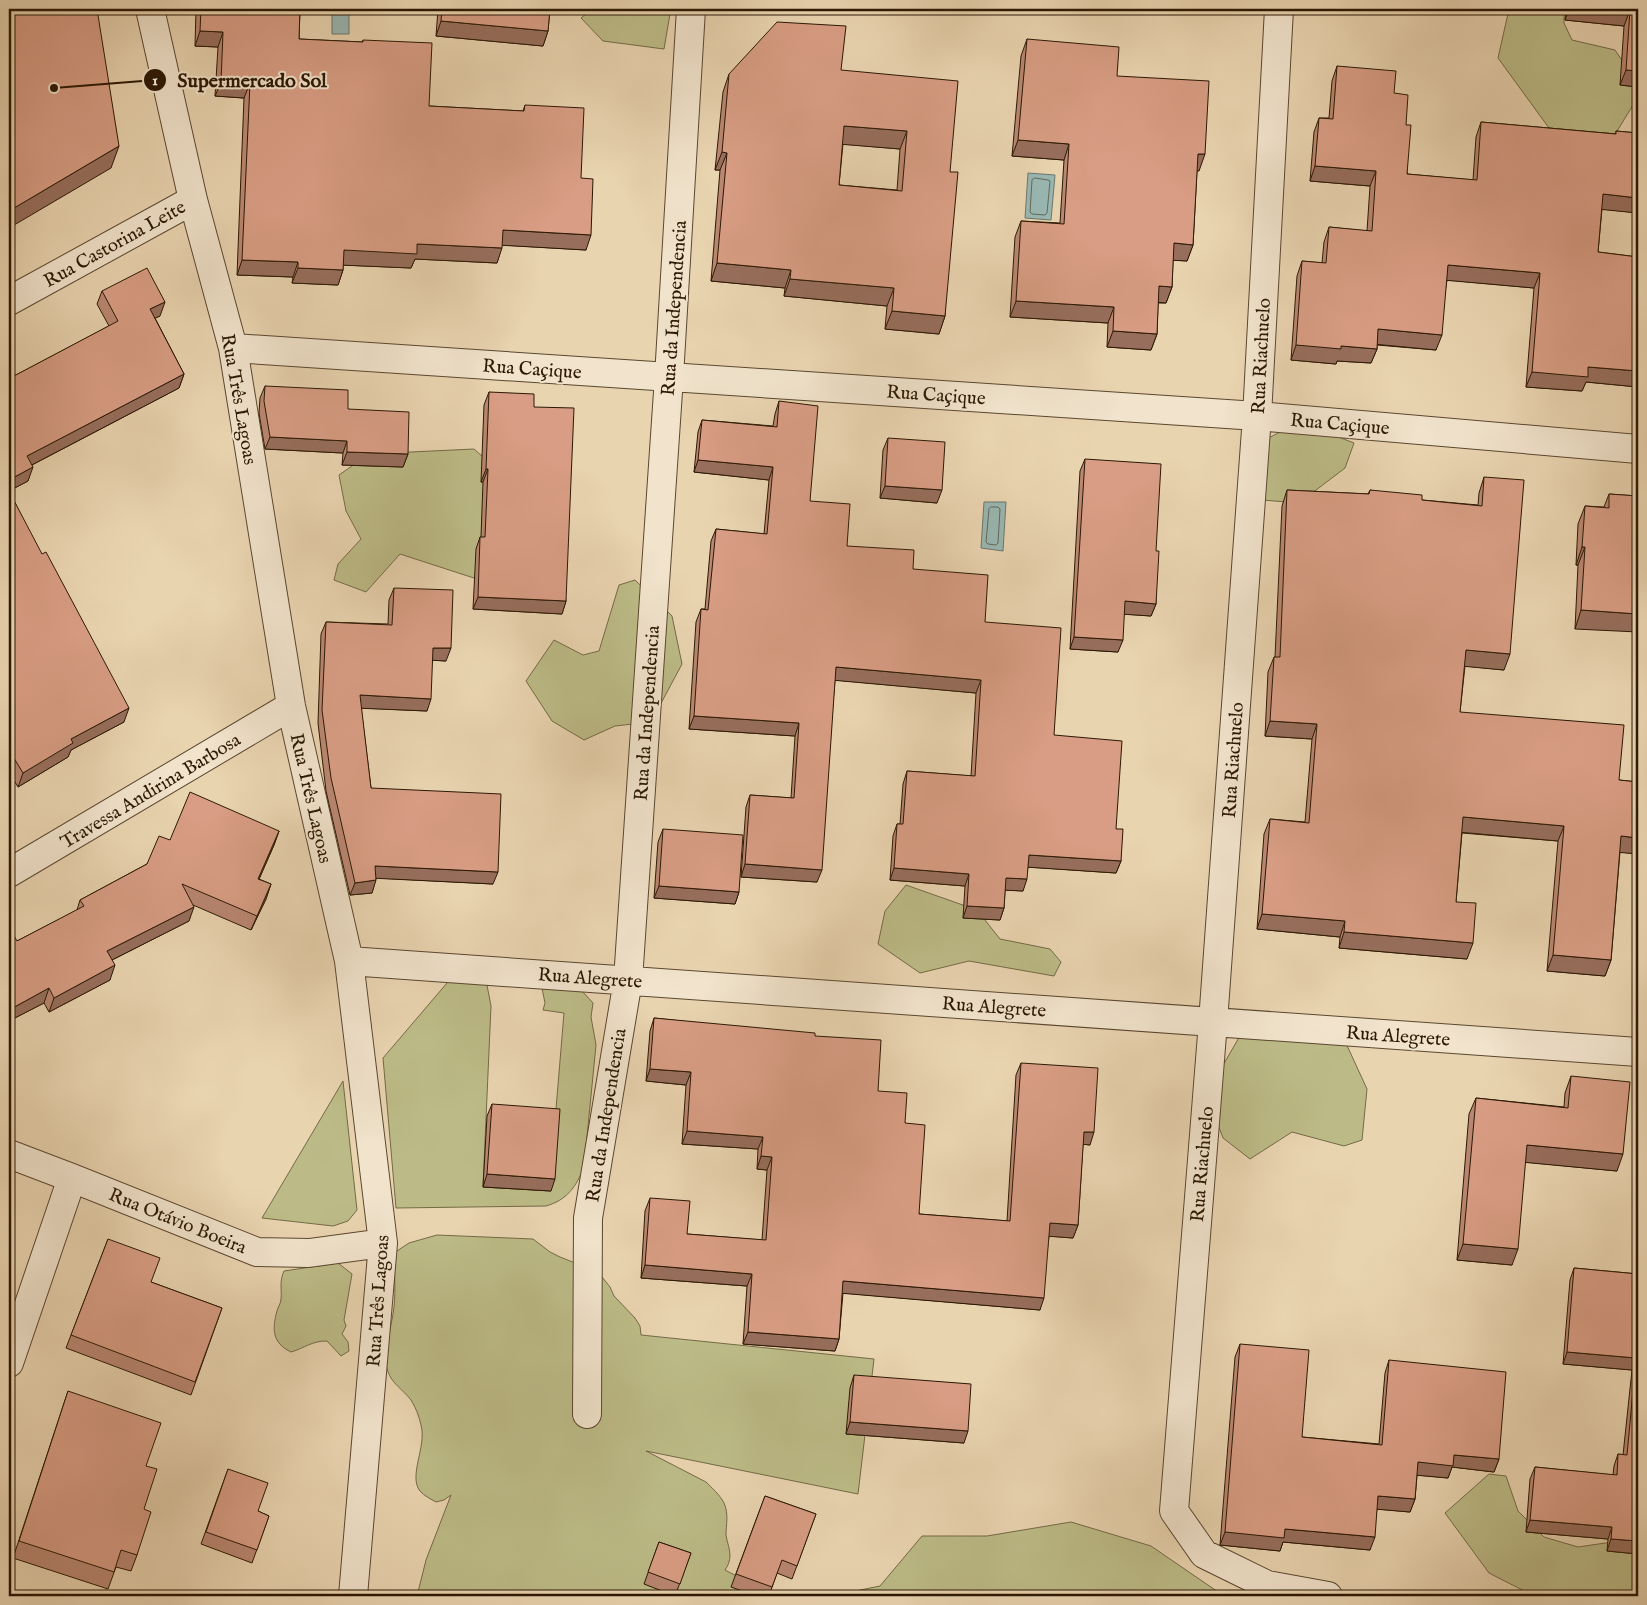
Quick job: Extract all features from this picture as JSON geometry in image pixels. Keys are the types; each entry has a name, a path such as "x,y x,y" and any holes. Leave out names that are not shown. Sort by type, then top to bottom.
{"street":[{"name":"Rua Três Lagoas","path":"150,9 193,200 233,348 291,706 349,961 384,1243 353,1596"},
{"name":"Rua da Independencia","path":"587,1414 588,1218 628,980 669,377 691,9"},
{"name":"Rua Riachuelo","path":"1279,9 1257,416 1213,1022 1174,1511 1204,1554 1267,1585 1328,1596"},
{"name":"Rua Castorina Leite","path":"9,302 193,200"},
{"name":"Rua Caçique","path":"233,348 1257,416 1638,449"},
{"name":"Travessa Andirina Barbosa","path":"9,872 291,706"},
{"name":"Rua Alegrete","path":"349,961 1638,1052"},
{"name":"Rua Otávio Boeira","path":"9,1154 257,1252 309,1253 384,1243"},
{"path":"9,1364 72,1178"}],"shaded area":[{"path":"592,9 646,9 670,14 664,49 603,41 581,18"},
{"path":"1509,9 1564,9 1564,23 1572,40 1615,50 1638,84 1638,97 1614,136 1549,128 1498,58"},
{"path":"1299,422 1354,443 1345,468 1299,503 1262,500 1261,442"},
{"path":"474,449 501,473 480,580 400,554 366,592 334,580 338,564 361,539 346,511 339,475 369,454"},
{"path":"635,580 672,616 682,664 651,722 615,726 584,740 552,721 526,681 554,640 583,655 599,651 619,585"},
{"path":"906,885 977,910 1000,939 1050,949 1061,962 1054,976 969,961 920,973 878,944 885,911"},
{"path":"453,976 486,980 491,1006 483,1186 555,1121 564,1013 543,1010 545,1003 542,988 582,991 593,1003 591,1017 596,1045 584,1167 574,1187 560,1200 546,1206 396,1208 383,1058"},
{"path":"1245,1027 1344,1039 1367,1089 1362,1140 1344,1146 1292,1132 1250,1159 1223,1138 1211,1106 1210,1088"},
{"path":"343,1081 357,1210 348,1221 333,1226 262,1218"},
{"path":"437,1235 533,1239 550,1252 598,1272 610,1287 614,1296 635,1318 640,1326 641,1335 874,1359 858,1494 646,1451 706,1482 718,1494 726,1507 727,1515 726,1535 730,1555 729,1563 725,1570 775,1596 417,1596 426,1560 451,1495 444,1500 436,1502 422,1493 417,1485 416,1477 422,1442 421,1425 411,1400 388,1373 386,1353 395,1300 394,1253 409,1243"},
{"path":"338,1263 352,1274 344,1320 346,1326 342,1334 348,1342 349,1351 341,1356 327,1341 321,1341 291,1352 280,1344 274,1330 275,1318 281,1300 281,1282 284,1271"},
{"path":"1489,1474 1506,1476 1518,1511 1544,1537 1578,1547 1612,1542 1638,1553 1638,1596 1534,1596 1489,1573 1445,1513"},
{"path":"1071,1522 1151,1546 1224,1596 813,1596 836,1595 880,1586 922,1536 987,1536"}],"water":[{"path":"332,9 349,9 349,34 332,34"},
{"path":"1028,173 1055,175 1051,220 1025,218"},
{"path":"984,502 1006,502 1003,551 981,548"}],"building":[{"path":"9,9 97,9 119,146 9,211"},
{"path":"201,9 300,9 299,39 432,43 429,106 524,111 525,105 584,108 581,178 593,179 591,235 503,230 502,248 417,244 417,254 344,250 343,270 298,268 298,262 242,260 250,83 221,82 223,32 200,31"},
{"path":"442,9 550,9 548,31 441,21"},
{"path":"1616,9 1638,9 1638,71 1626,70 1630,10"},
{"path":"777,22 846,26 841,70 958,81 950,172 958,172 945,316 892,311 894,288 790,279 791,270 717,263 727,153 722,152 729,74","holes":["844,126 907,131 902,191 839,185"]},
{"path":"1027,39 1119,47 1117,76 1209,81 1205,154 1198,154 1193,245 1174,243 1172,287 1159,286 1157,334 1113,331 1114,307 1016,301 1021,221 1064,224 1069,144 1018,140"},
{"path":"1337,66 1396,71 1394,93 1408,95 1406,125 1411,125 1407,174 1477,180 1481,122 1616,134 1616,131 1638,133 1638,198 1603,194 1598,252 1638,257 1638,371 1588,367 1588,377 1532,372 1540,273 1448,265 1442,335 1378,329 1377,349 1341,346 1341,349 1296,345 1302,261 1326,263 1329,227 1372,231 1376,171 1315,166 1319,118 1333,119"},
{"path":"147,268 165,302 150,309 184,374 27,456 33,467 9,480 9,381 14,376 118,321 102,291"},
{"path":"265,386 348,390 348,409 409,412 408,454 347,452 347,441 270,437 264,401"},
{"path":"489,392 534,394 534,407 574,408 566,601 478,597 480,537 485,537"},
{"path":"779,401 818,406 810,501 850,504 847,546 914,550 913,569 988,575 985,622 1061,628 1054,735 1122,741 1116,829 1123,829 1121,861 1029,855 1027,879 1006,878 1004,908 967,906 969,874 894,868 897,824 903,824 907,771 975,776 981,680 836,667 822,870 745,864 750,795 794,798 799,723 694,716 701,609 708,610 716,529 767,534 773,467 698,460 702,420 777,427"},
{"path":"888,438 945,442 942,490 885,486"},
{"path":"1085,459 1161,464 1156,551 1159,551 1156,604 1125,601 1123,640 1074,637"},
{"path":"1484,477 1524,480 1510,654 1466,650 1460,712 1624,725 1619,780 1638,782 1638,838 1621,836 1611,960 1553,955 1564,826 1463,817 1456,902 1476,903 1473,943 1344,932 1345,921 1262,914 1270,819 1309,823 1317,724 1270,721 1274,657 1280,657 1287,490 1369,494 1370,490 1422,495 1422,500 1482,506"},
{"path":"9,491 42,554 46,552 129,708 71,739 73,743 23,773 9,750"},
{"path":"1609,494 1638,496 1638,614 1581,610 1585,547 1582,547 1585,506 1609,508"},
{"path":"394,588 453,590 451,648 433,648 431,699 360,695 371,788 501,794 498,872 375,866 376,880 355,883 331,778 322,710 326,622 392,625"},
{"path":"190,792 279,831 258,879 271,884 257,916 182,884 194,907 107,951 115,965 54,998 49,988 9,1010 9,937 13,934 17,941 84,906 80,900 147,864 159,836 170,840"},
{"path":"663,829 743,835 739,892 659,886"},
{"path":"654,1018 815,1033 815,1036 881,1040 878,1091 907,1093 905,1123 925,1125 919,1214 1010,1221 1021,1063 1098,1068 1094,1132 1084,1132 1078,1225 1050,1223 1044,1298 843,1281 839,1339 748,1332 752,1274 645,1265 650,1198 690,1201 687,1234 766,1240 772,1157 761,1156 763,1137 687,1131 691,1072 650,1069"},
{"path":"1571,1076 1630,1082 1623,1154 1527,1145 1518,1249 1463,1244 1476,1098 1568,1108"},
{"path":"492,1104 560,1109 555,1179 487,1174"},
{"path":"108,1239 160,1258 151,1282 222,1308 195,1382 71,1335"},
{"path":"1574,1268 1638,1274 1638,1541 1611,1539 1612,1527 1530,1520 1535,1467 1617,1475 1618,1454 1627,1455 1636,1358 1567,1352"},
{"path":"1240,1344 1309,1350 1302,1437 1382,1445 1389,1360 1506,1372 1499,1459 1454,1455 1453,1466 1418,1462 1415,1499 1378,1496 1375,1537 1285,1529 1284,1538 1225,1532"},
{"path":"854,1375 971,1384 968,1431 850,1422"},
{"path":"68,1391 161,1423 146,1466 157,1469 144,1509 151,1512 137,1555 121,1550 114,1572 19,1541"},
{"path":"228,1469 268,1483 258,1511 269,1516 257,1550 206,1532"},
{"path":"765,1496 816,1514 797,1566 782,1560 772,1587 736,1574"},
{"path":"659,1542 691,1553 680,1584 648,1572"}],"place":[{"name":"Supermercado Sol","path":"54,88"}]}
